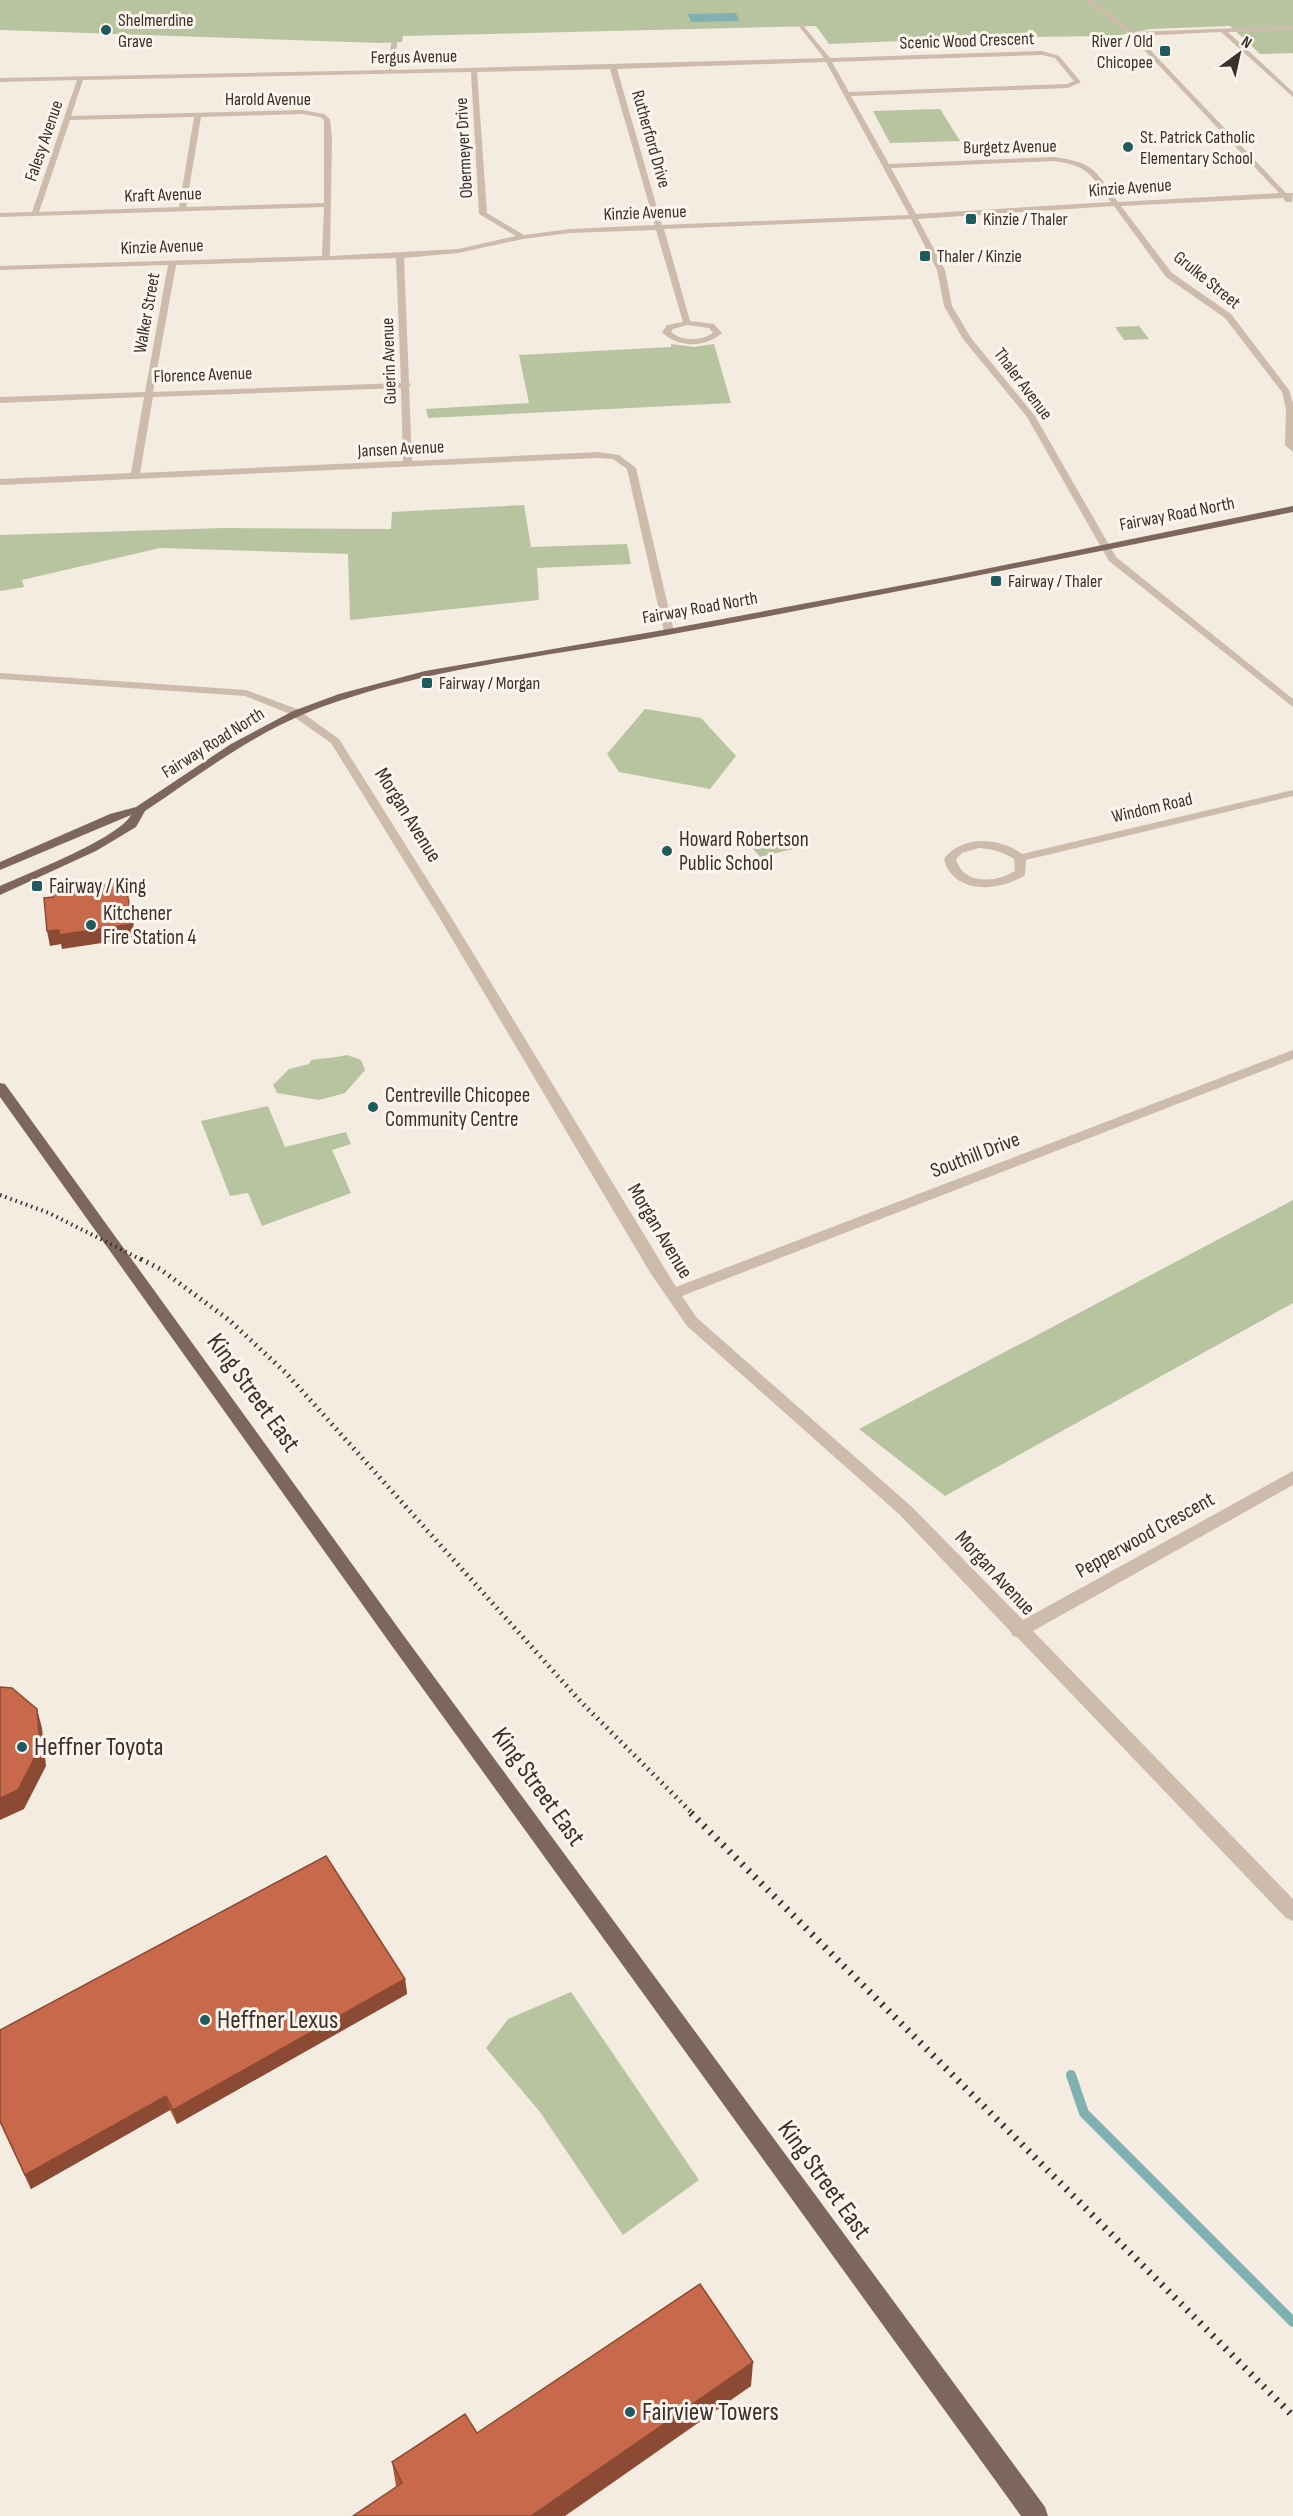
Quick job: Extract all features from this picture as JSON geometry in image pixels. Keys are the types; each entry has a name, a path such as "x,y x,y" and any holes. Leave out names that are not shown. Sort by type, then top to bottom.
{"main road":[{"name":"Fairway Road North","path":"0,866 114,816 140,810 235,746 297,713 343,696 425,674 669,632 1293,509"},
{"name":"Fairway Road North","path":"0,891 92,848 132,824 140,810"},
{"name":"King Street East","path":"0,1087 488,1764 1036,2516"}],"street":[{"path":"1088,0 1132,34 1289,195 1293,204"},
{"name":"Thaler Avenue","path":"801,25 829,61 887,166 941,270 948,306 968,339 1030,416 1116,565 1293,704"},
{"path":"1132,34 1293,28"},
{"path":"1223,31 1293,95"},
{"path":"392,72 394,43"},
{"name":"Scenic Wood Crescent","path":"829,61 1042,53 1058,57 1078,82 1068,86 848,94"},
{"name":"Fergus Avenue","path":"0,80 474,71 829,61"},
{"name":"Rutherford Drive","path":"613,67 687,323"},
{"name":"Obermeyer Drive","path":"474,71 483,214 486,218 523,237"},
{"name":"Falesy Avenue","path":"35,213 81,78"},
{"name":"Harold Avenue","path":"68,118 302,112 322,115 327,119 328,139 326,258"},
{"path":"182,210 198,115"},
{"name":"Burgetz Avenue","path":"887,166 1065,160 1089,168 1114,204"},
{"name":"Kinzie Avenue","path":"0,268 173,261 400,256 459,251 523,237 570,231 913,217 1289,195"},
{"name":"Grulke Street","path":"1114,204 1168,275 1216,305 1228,316 1287,392 1290,409 1290,445 1293,449"},
{"name":"Kraft Avenue","path":"0,215 327,205"},
{"name":"Guerin Avenue","path":"400,256 407,385 408,465"},
{"name":"Walker Street","path":"135,477 173,261"},
{"path":"687,323 711,326 718,333 709,339 695,341 678,340 666,332 670,327 687,323"},
{"name":"Florence Avenue","path":"0,400 407,385"},
{"name":"Jansen Avenue","path":"0,482 598,455 616,457 624,462 632,474 669,632"},
{"name":"Morgan Avenue","path":"0,676 246,693 265,698 297,713 315,724 335,741 445,917 672,1294 692,1322 906,1510 1019,1631 1293,1912"},
{"name":"Windom Road","path":"1020,858 1293,793"},
{"path":"979,844 1003,848 1020,858 1021,872 1015,877 997,883 972,881 959,876 952,870 950,859 958,850 979,844"},
{"name":"Southill Drive","path":"672,1294 1293,1054"},
{"name":"Pepperwood Crescent","path":"1019,1631 1293,1477"}],"green space":[{"path":"0,0 1293,0 1293,53 1260,54 1230,26 1150,29 1115,36 1018,37 936,44 902,41 829,44 816,26 403,36 402,42 380,43 0,30"},
{"path":"940,109 960,141 890,143 873,111"},
{"path":"1139,326 1149,339 1124,340 1115,327"},
{"path":"671,344 694,347 714,344 731,403 428,418 426,409 529,403 519,355 671,347"},
{"path":"524,505 531,547 627,544 631,564 537,568 539,600 350,620 348,554 160,548 22,580 24,587 0,591 0,535 224,528 391,529 392,512"},
{"path":"645,709 701,718 736,756 710,789 619,772 607,754"},
{"path":"781,835 793,849 760,857 748,843"},
{"path":"347,1055 361,1060 365,1070 345,1093 319,1100 277,1093 273,1085 289,1069 309,1064 311,1060"},
{"path":"268,1106 285,1147 346,1132 351,1144 332,1150 351,1193 262,1226 248,1193 230,1196 201,1121"},
{"path":"1293,1200 1293,1303 945,1496 859,1429"},
{"path":"571,1992 699,2180 623,2235 540,2112 486,2048 508,2019"}],"water":[{"path":"736,13 739,21 691,22 688,14"}],"building":[{"name":"Kitchener Fire Station 4","path":"125,882 133,924 59,935 59,930 47,931 44,898 53,897 54,892"},
{"name":"Heffner Toyota","path":"0,1687 12,1688 37,1709 40,1747 18,1790 0,1798"},
{"name":"Heffner Lexus","path":"326,1856 405,1979 173,2110 166,2096 25,2175 0,2121 0,2030"},
{"name":"Fairview Towers","path":"700,2284 753,2362 531,2516 353,2516 402,2483 392,2462 465,2414 477,2433"}],"waterway":[{"path":"1071,2075 1084,2113 1293,2322"}],"railway":[{"path":"0,1195 49,1213 144,1261"},
{"path":"141,1259 160,1269 229,1320 286,1373 581,1702 693,1814"},
{"path":"691,1813 1293,2416"}],"place":[{"name":"Shelmerdine Grave","path":"106,30"},
{"name":"River / Old Chicopee","path":"1165,51"},
{"name":"St. Patrick Catholic Elementary School","path":"1128,147"},
{"name":"Kinzie / Thaler","path":"971,219"},
{"name":"Thaler / Kinzie","path":"925,256"},
{"name":"Fairway / Thaler","path":"996,581"},
{"name":"Fairway / Morgan","path":"427,683"},
{"name":"Howard Robertson Public School","path":"667,851"},
{"name":"Fairway / King","path":"37,886"},
{"name":"Kitchener Fire Station 4","path":"91,925"},
{"name":"Centreville Chicopee Community Centre","path":"373,1107"},
{"name":"Heffner Toyota","path":"22,1747"},
{"name":"Heffner Lexus","path":"205,2020"},
{"name":"Fairview Towers","path":"630,2412"}]}
